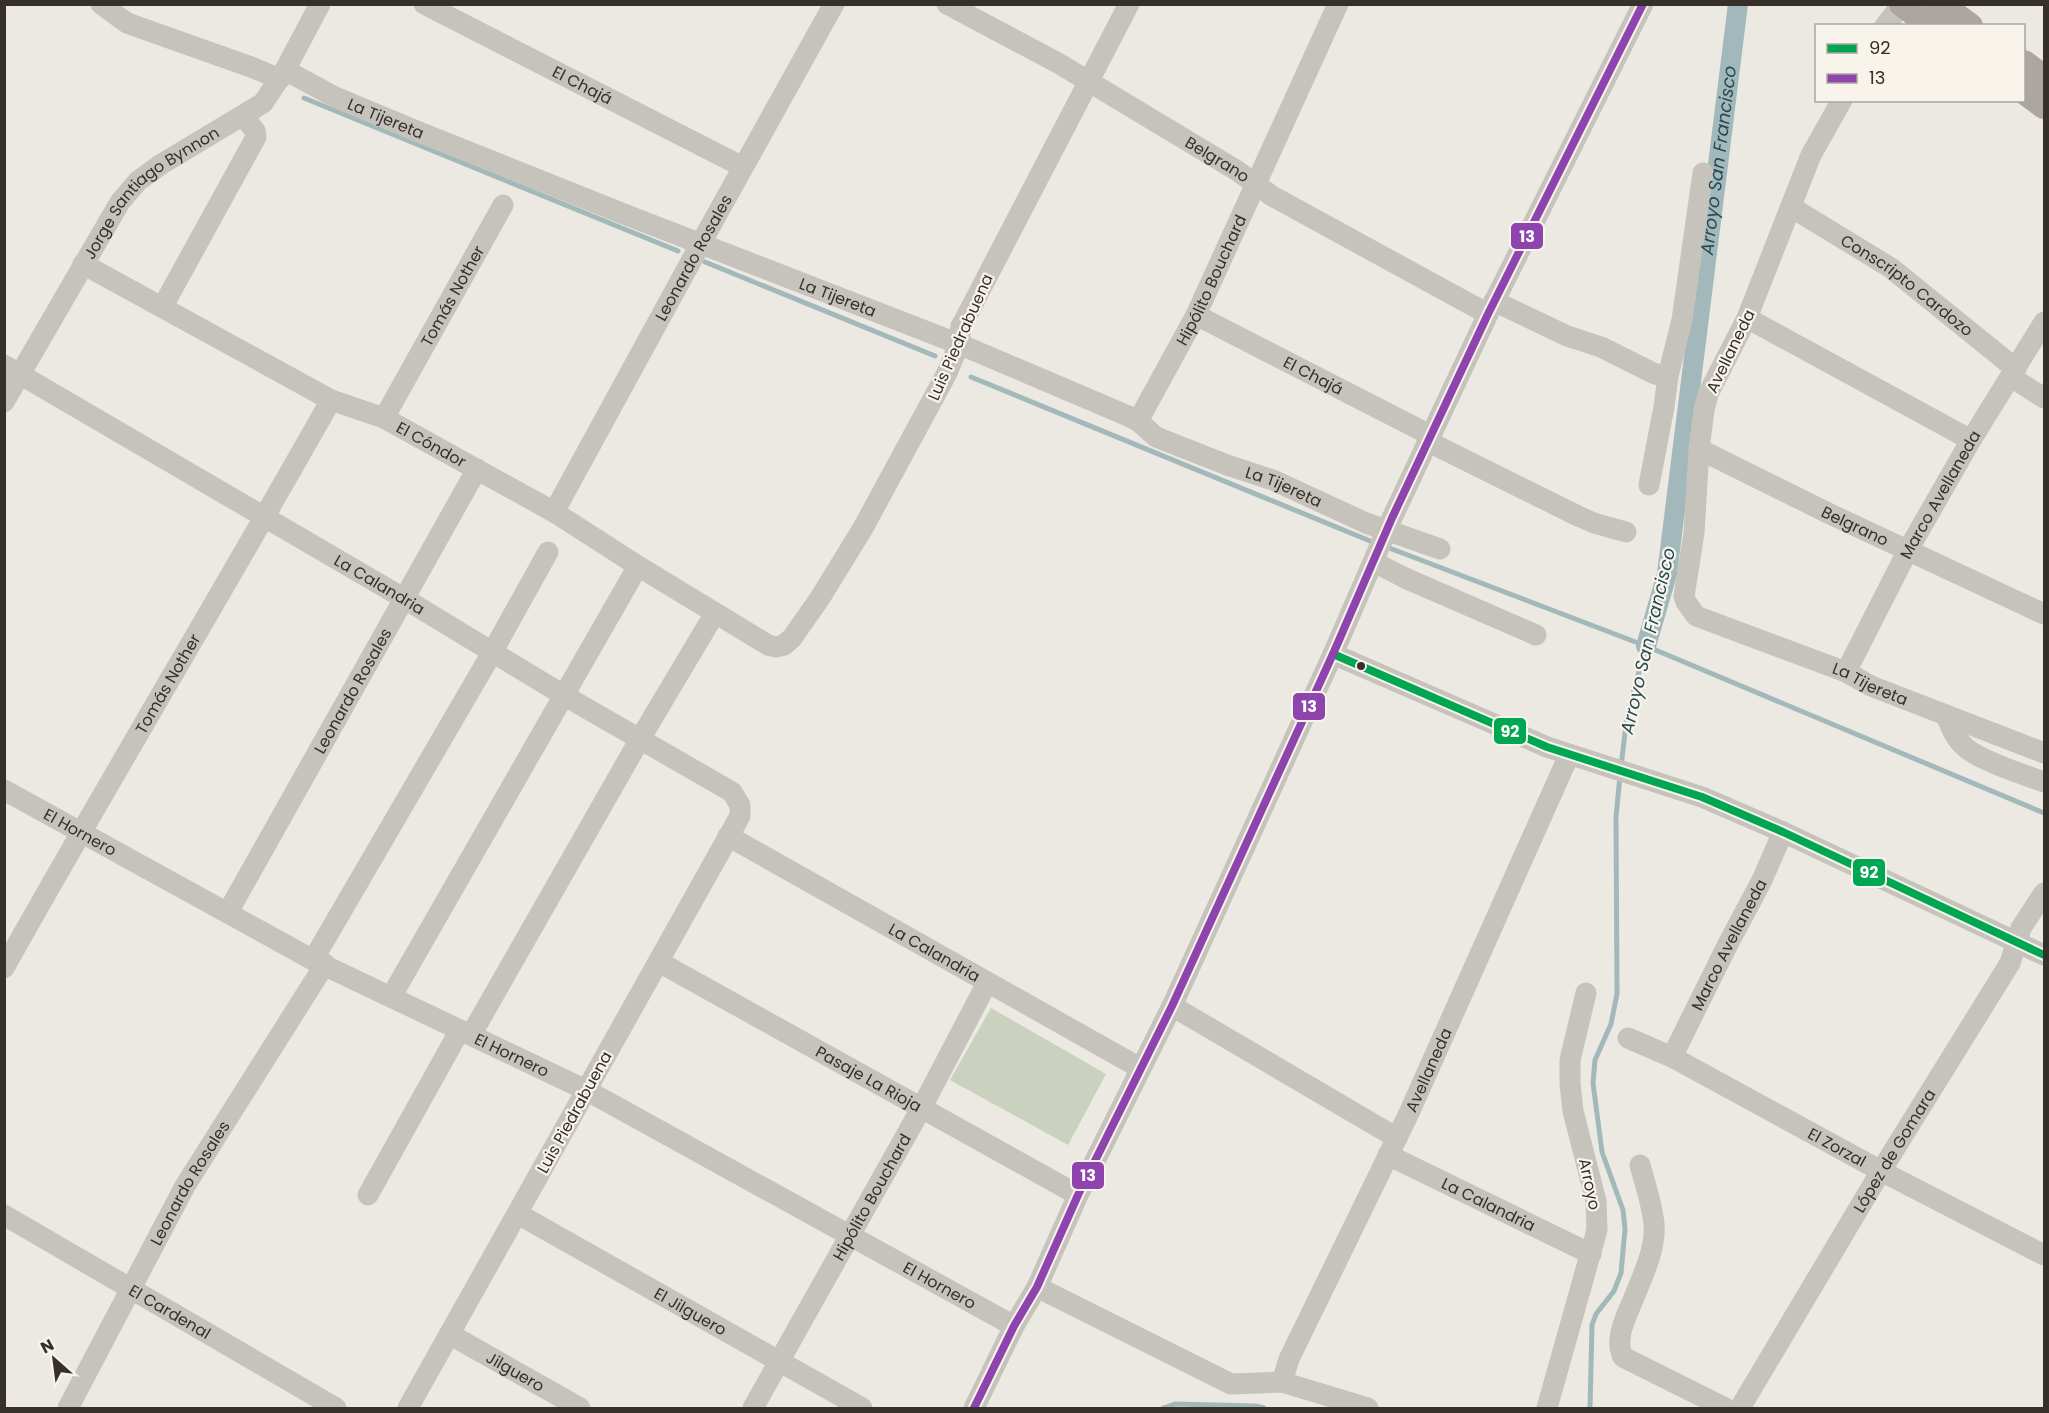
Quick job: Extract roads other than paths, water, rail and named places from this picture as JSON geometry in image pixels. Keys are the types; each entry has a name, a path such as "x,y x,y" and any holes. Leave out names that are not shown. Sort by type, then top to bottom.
{"main road":[{"path":"1902,4 1929,24"},
{"path":"1940,4 1967,24"},
{"path":"2025,64 2044,78"},
{"path":"2025,92 2044,106"}],"street":[{"name":"La Tijereta","path":"101,4 127,23 251,67 282,75 544,182 959,344 1138,421 1156,437 1273,480 1366,523 1381,545"},
{"name":"Jorge Santiago Bynnon","path":"4,402 13,369 83,264 120,202 138,180 263,103 282,75 320,4"},
{"name":"El Chajá","path":"424,4 743,167"},
{"name":"Leonardo Rosales","path":"554,512 700,243 834,4"},
{"name":"Belgrano","path":"947,4 1058,63 1272,196 1491,307 1601,347 1655,374 1668,376"},
{"name":"Luis Piedrabuena","path":"768,645 776,647 784,645 792,638 820,598 875,507 947,373 959,344 965,319 1129,4"},
{"name":"Hipólito Bouchard","path":"1138,421 1196,315 1338,4"},
{"path":"974,1408 1014,1326 1037,1287 1078,1195 1172,1006 1429,438 1491,307 1643,4"},
{"path":"1887,24 1902,4"},
{"name":"Avellaneda","path":"1696,616 1686,603 1684,596 1694,533 1699,449 1708,394 1747,318 1811,155 1841,102"},
{"path":"163,306 256,137 255,131 244,116"},
{"path":"1649,485 1668,376 1682,320 1702,173"},
{"name":"Tomás Nother","path":"384,418 503,205"},
{"name":"Conscripto Cardozo","path":"1791,207 1898,274 2044,398"},
{"name":"El Cóndor","path":"83,264 331,400 384,418 477,469 554,512 768,645"},
{"name":"El Chajá","path":"1196,315 1578,516 1626,532"},
{"path":"1747,318 1971,440"},
{"name":"Marco Avellaneda","path":"1846,672 1908,550 1971,440 2044,322"},
{"name":"La Calandria","path":"13,369 493,651 565,696 732,792 740,805 740,816"},
{"name":"Tomás Nother","path":"4,968 331,400"},
{"name":"Belgrano","path":"1699,449 1830,514 2044,614"},
{"name":"Leonardo Rosales","path":"228,912 477,469"},
{"path":"1381,545 1440,549"},
{"path":"1381,545 1405,578 1536,635"},
{"name":"Leonardo Rosales","path":"68,1408 185,1186 319,962 548,552"},
{"path":"391,997 638,566"},
{"path":"368,1195 715,613"},
{"name":"La Tijereta","path":"1696,616 1846,672 1871,686 2044,753"},
{"path":"1333,654 1569,755 1655,780 1702,797 1783,832 2044,955"},
{"path":"1946,715 1953,732 1963,746 1978,755 2044,782"},
{"name":"Avellaneda","path":"1282,1382 1289,1359 1392,1147 1569,755"},
{"name":"El Hornero","path":"4,790 319,962 586,1090 1014,1326"},
{"name":"Luis Piedrabuena","path":"408,1408 740,816"},
{"name":"Marco Avellaneda","path":"1672,1057 1762,880 1783,832"},
{"name":"La Calandria","path":"728,836 1140,1068"},
{"name":"López de Gomara","path":"1740,1408 1881,1171 2010,963 2021,928 2044,892"},
{"name":"Pasaje La Rioja","path":"659,962 1078,1195"},
{"name":"Hipólito Bouchard","path":"753,1408 922,1107 987,983"},
{"name":"Arroyo","path":"1547,1408 1597,1230 1596,1200 1573,1111 1570,1060 1586,993"},
{"name":"La Calandria","path":"1172,1006 1392,1147 1591,1254"},
{"name":"El Zorzal","path":"1628,1038 1672,1057 1881,1171 2044,1255"},
{"path":"1640,1165 1654,1223 1654,1235 1646,1268 1620,1337 1619,1350 1623,1357 1725,1408"},
{"name":"El Jilguero","path":"518,1214 862,1408"},
{"name":"El Cardenal","path":"4,1215 336,1408"},
{"path":"1037,1287 1231,1384 1282,1382 1368,1408"},
{"name":"Jilguero","path":"451,1335 580,1408"}],"waterway":[{"name":"Arroyo San Francisco","path":"1646,646 1667,574 1738,4"},
{"path":"304,98 678,251"},
{"path":"705,262 935,356"},
{"path":"971,377 1375,543"},
{"path":"1384,546 1646,646 2044,813"},
{"name":"Arroyo San Francisco","path":"1621,767 1627,716 1646,646"},
{"name":"Arroyo San Francisco","path":"1590,1408 1592,1325 1596,1314 1614,1291 1621,1273 1625,1229 1623,1210 1602,1152 1593,1083 1595,1060 1611,1024 1617,994 1616,817 1620,776"},
{"name":"Arroyo San Francisco","path":"1163,1408 1175,1404 1264,1408"}]}
